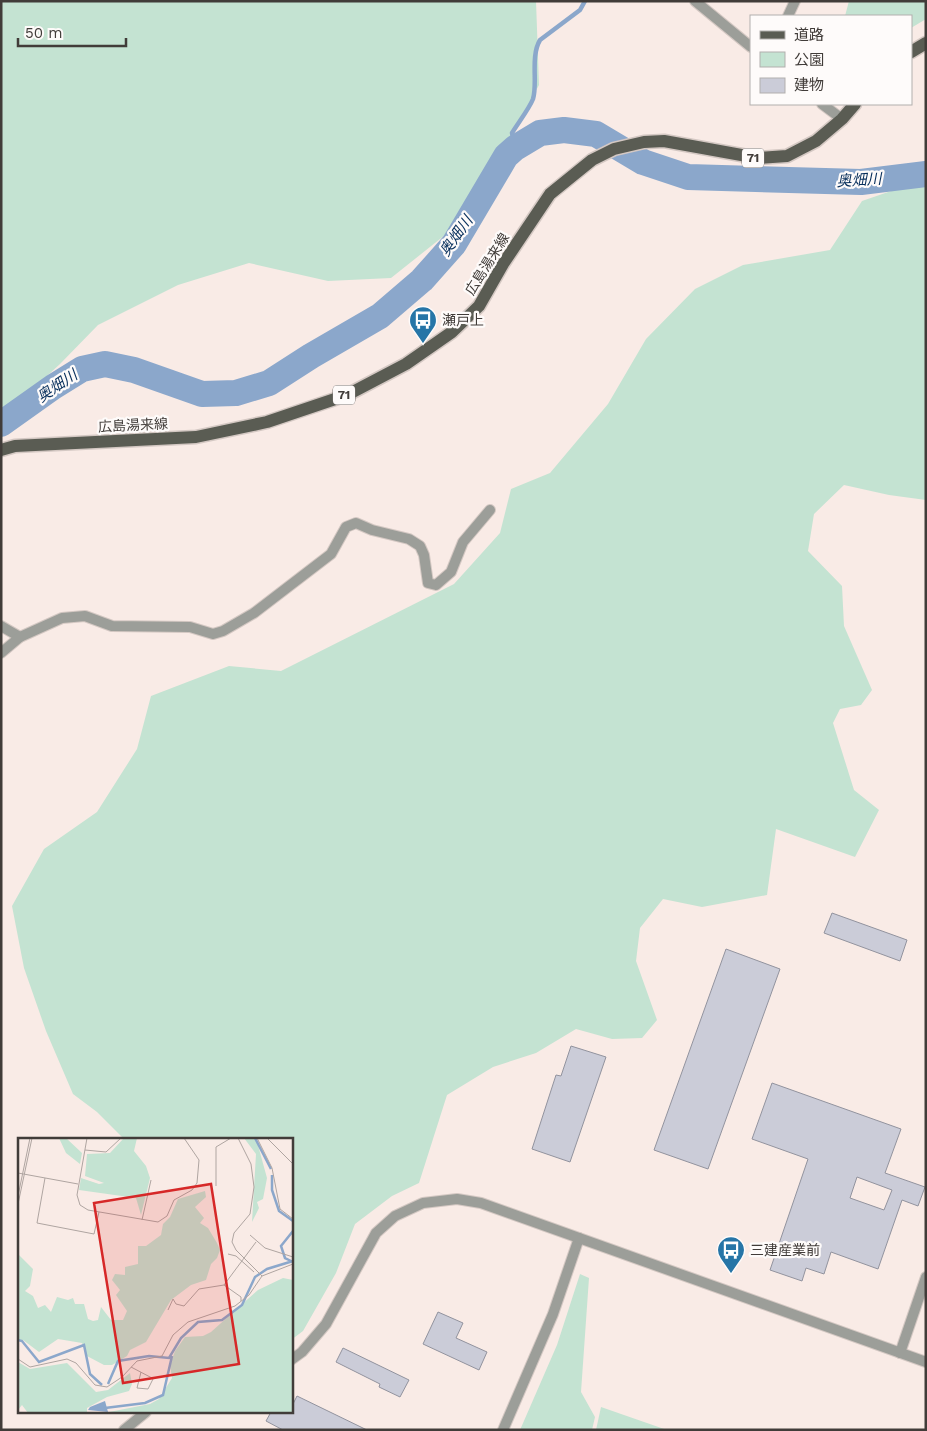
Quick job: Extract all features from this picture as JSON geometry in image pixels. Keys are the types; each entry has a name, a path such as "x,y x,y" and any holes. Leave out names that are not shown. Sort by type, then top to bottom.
{"main road":[{"path":"912,51 926,43"},
{"name":"広島湯来線","path":"1,450 15,446 196,437 267,422 347,394 406,364 452,332 479,306 503,264 550,194 592,160 614,149 635,143 664,141 758,158 787,156 816,141 842,120 853,105"}],"street":[{"path":"695,1 750,46"},
{"path":"788,15 795,1"},
{"path":"823,105 842,120"},
{"path":"1,653 20,638 62,618 84,616 112,626 190,627 213,634 223,631 254,613 331,554 346,528 356,523 372,530 408,539 420,546 424,554 428,583 436,585 451,572 463,542 490,510"},
{"path":"1,626 20,638"},
{"path":"292,1359 302,1352 326,1324 376,1233 395,1216 423,1203 457,1198 481,1203 926,1362"},
{"path":"503,1430 553,1314 579,1238"},
{"path":"900,1353 926,1277"},
{"path":"124,1430 144,1414"}],"green space":[{"path":"1,1 536,1 539,85 485,185 445,235 391,278 328,281 249,263 178,285 98,325 60,364 1,418"},
{"path":"849,1 926,1 926,19 912,27 912,15 845,15"},
{"path":"926,179 926,500 889,495 844,485 814,514 808,551 842,586 844,626 872,690 861,705 840,709 833,723 854,790 879,810 855,857 776,829 767,895 702,907 663,899 640,928 636,961 657,1020 642,1038 612,1039 576,1029 536,1053 493,1067 447,1095 419,1183 392,1196 355,1224 336,1273 303,1331 292,1339 292,1138 123,1138 97,1112 73,1094 46,1031 24,968 12,906 44,849 97,812 137,749 151,696 229,666 281,671 454,584 500,533 511,489 550,473 608,404 646,339 695,289 743,265 830,250 862,201"},
{"path":"580,1274 589,1278 581,1392 595,1417 592,1430 520,1430 557,1345"},
{"path":"601,1407 667,1430 596,1430"}],"building":[{"path":"832,913 907,940 900,961 824,933"},
{"path":"726,949 780,969 708,1169 654,1150"},
{"path":"571,1046 606,1057 570,1162 532,1149 556,1075 561,1076"},
{"path":"772,1083 901,1129 885,1173 925,1187 918,1206 902,1200 878,1269 831,1252 824,1274 806,1268 802,1281 770,1270 808,1159 752,1139","holes":["857,1177 892,1190 884,1210 850,1198"]},
{"path":"438,1312 463,1323 456,1338 487,1352 479,1370 423,1344"},
{"path":"343,1348 409,1380 400,1397 379,1387 380,1384 336,1362"},
{"path":"297,1396 367,1430 283,1430 266,1421 270,1414 292,1414 292,1406"}],"waterway":[{"path":"515,148 512,133 533,99 535,54 540,40 580,10 585,1"},
{"name":"奥畑川","path":"1,424 82,369 105,364 134,370 202,394 236,393 269,383 380,316 422,280 454,244 506,156 515,148 540,133 564,130 596,134 643,162 688,177 861,182 926,174"}],"place":[{"name":"瀬戸上","path":"423,344"},
{"name":"三建産業前","path":"731,1274"}]}
